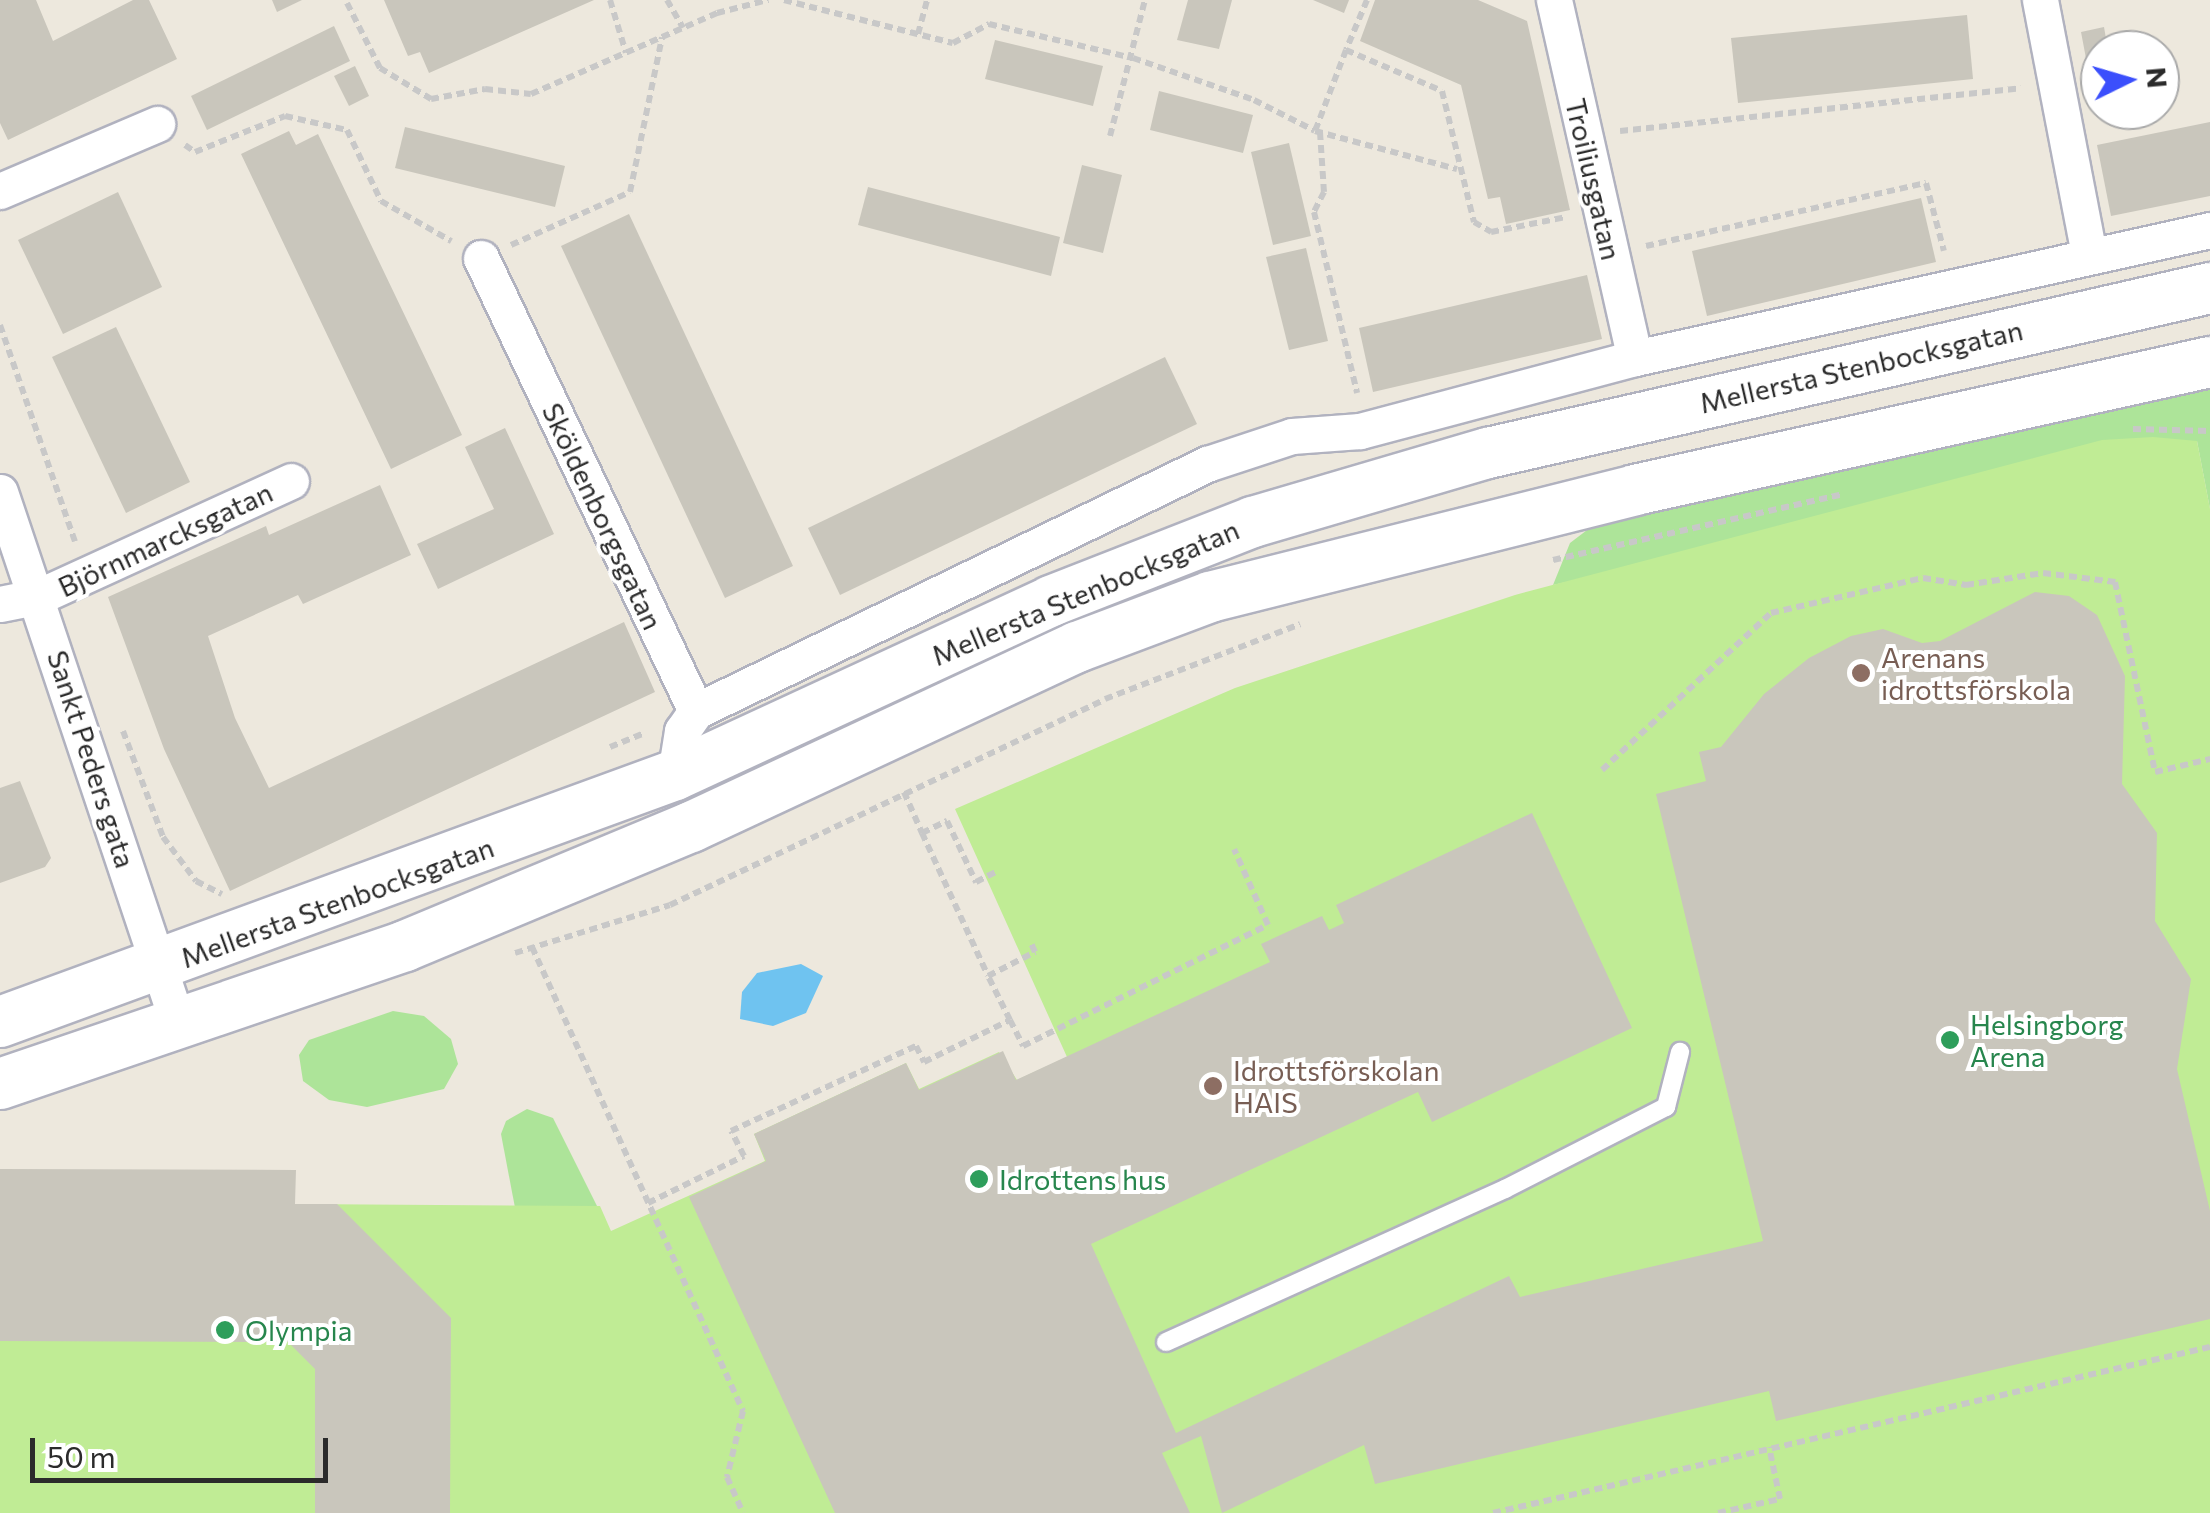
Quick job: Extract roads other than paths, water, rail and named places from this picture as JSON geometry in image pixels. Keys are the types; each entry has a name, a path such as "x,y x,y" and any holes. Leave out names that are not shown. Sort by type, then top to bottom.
{"main road":[{"name":"Mellersta Stenbocksgatan","path":"0,1022 675,775 1051,601 1353,489 1848,368 2210,288"},
{"name":"Mellersta Stenbocksgatan","path":"0,1084 179,1028 611,862 1077,647 1195,602 1617,494 2210,362"}],"street":[{"name":"Troiliusgatan","path":"1554,0 1635,358"},
{"path":"2040,0 2089,254"},
{"path":"0,192 157,124"},
{"name":"Mellersta Stenbocksgatan","path":"696,711 1207,464 1292,436 1360,431 1635,358 1953,284 2210,230"},
{"name":"Sköldenborgsgatan","path":"481,258 696,711"},
{"name":"Björnmarcksgatan","path":"0,604 40,596 290,481"},
{"name":"Sankt Peders gata","path":"0,492 40,596 179,1028"},
{"path":"675,775 682,731 696,711"}],"lane":[{"path":"1166,1342 1505,1189 1666,1107 1680,1052"}],"water":[{"path":"801,964 823,976 806,1013 773,1026 740,1019 742,992 757,973"}],"place":[{"name":"Arenans idrottsförskola","path":"1861,673"},
{"name":"Helsingborg Arena","path":"1950,1040"},
{"name":"Idrottsförskolan HAIS","path":"1213,1086"},
{"name":"Idrottens hus","path":"979,1179"},
{"name":"Olympia","path":"225,1330"}]}
